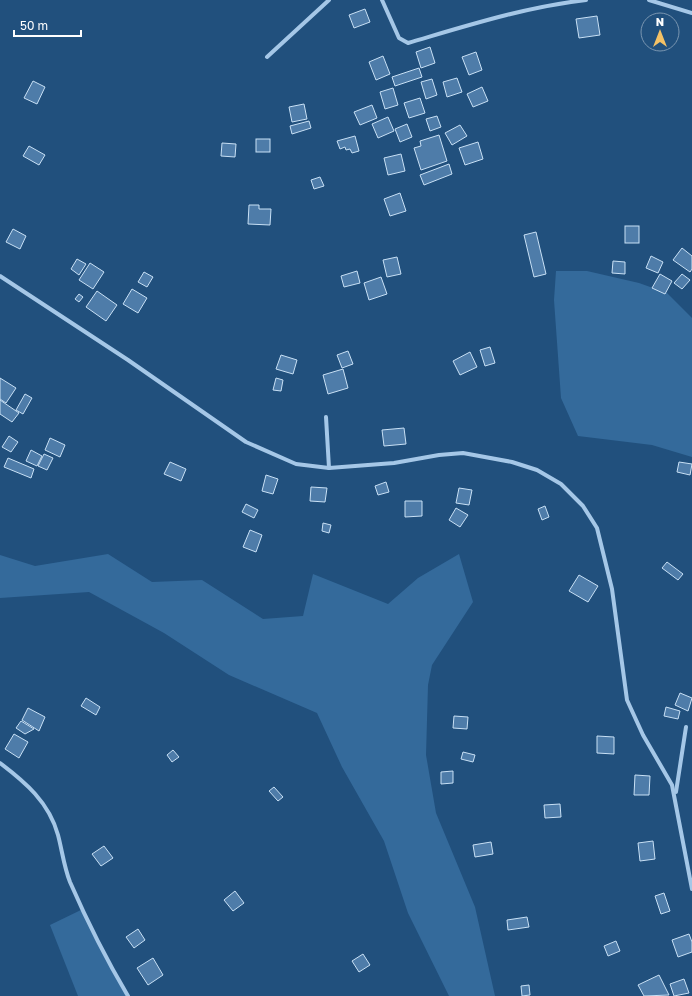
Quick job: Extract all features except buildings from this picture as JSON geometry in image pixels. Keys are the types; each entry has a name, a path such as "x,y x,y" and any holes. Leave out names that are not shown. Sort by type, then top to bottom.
{"street":[{"path":"267,57 329,0"},
{"path":"382,0 399,38 408,43 497,18 552,5 586,0"},
{"path":"649,0 692,13"},
{"path":"0,276 128,360 246,442 296,464 329,468 394,463 439,455 463,453 512,462 537,470 561,484 583,506 597,528 612,589 627,700 640,730 668,776 675,794 681,836 692,889"},
{"path":"326,418 329,468"},
{"path":"675,794 686,727"},
{"path":"0,763 24,781 40,797 50,813 58,833 69,880 111,968 128,996"}],"shaded area":[{"path":"556,271 587,271 639,283 667,293 692,318 692,457 652,445 578,436 561,398 554,300"},
{"path":"108,554 152,582 202,580 263,619 303,616 313,574 388,604 418,578 459,554 473,602 432,665 428,685 426,755 436,813 475,907 495,996 449,996 408,913 384,841 342,767 317,713 229,675 164,633 89,592 0,598 0,555 35,566"},
{"path":"83,909 128,996 78,996 50,925"}]}
